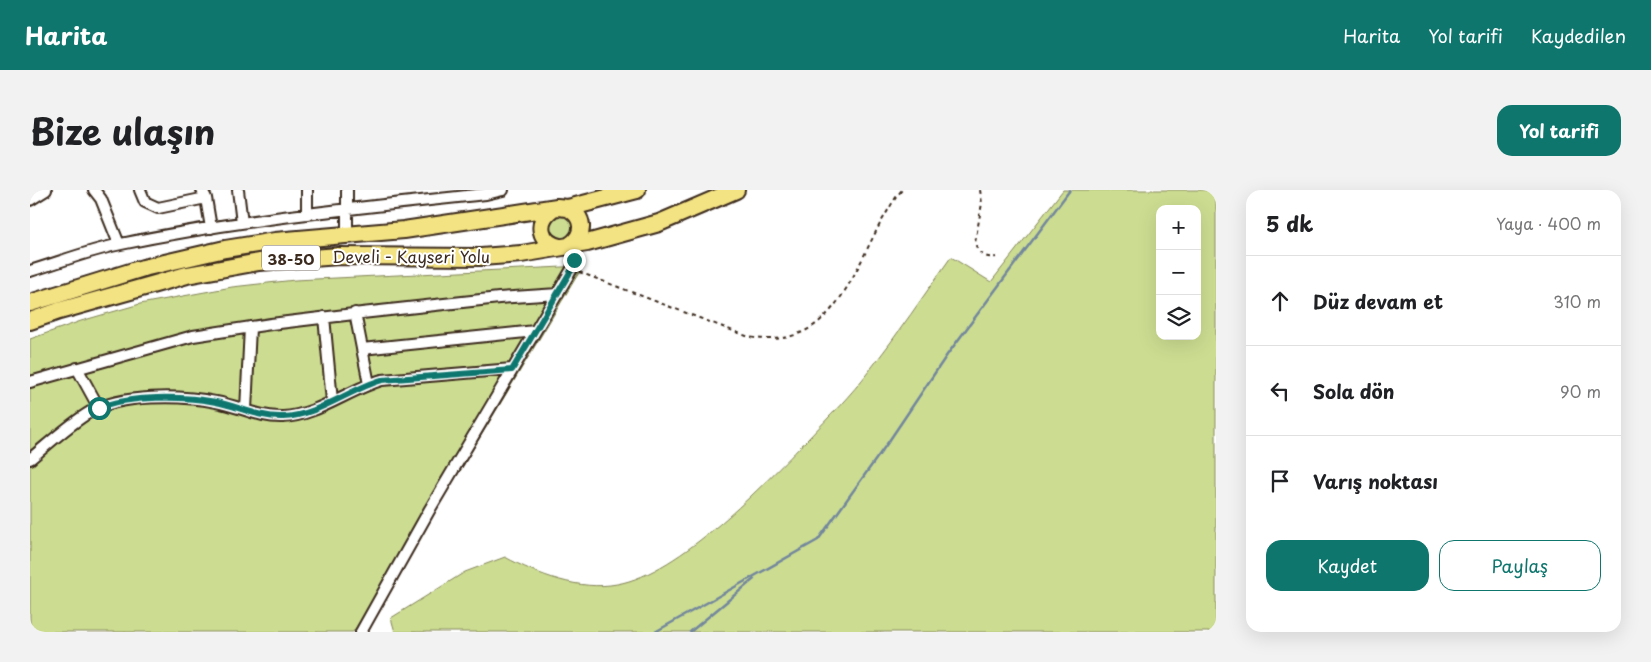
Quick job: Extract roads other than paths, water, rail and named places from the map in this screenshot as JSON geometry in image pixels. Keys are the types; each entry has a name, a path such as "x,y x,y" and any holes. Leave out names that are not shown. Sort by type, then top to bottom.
{"highway":[{"name":"Develi - Kayseri Yolu","path":"30,303 143,268 200,254 275,241 429,227 560,209 637,190"},
{"name":"Develi - Kayseri Yolu","path":"30,321 187,275 258,262 339,256 481,257 521,254 587,243 659,223 736,190"},
{"path":"560,209 576,214 581,223 578,238 565,247 550,244 541,231 544,216 560,209"}],"street":[{"path":"30,200 46,190"},
{"path":"94,190 101,199 119,244"},
{"path":"140,190 146,202 158,208 204,194 211,228"},
{"path":"238,190 242,223"},
{"path":"306,214 307,190"},
{"path":"347,190 348,235"},
{"path":"30,271 119,244 211,228 346,209 486,194 503,190"},
{"path":"361,632 430,509 572,269 573,255 571,250 565,247"},
{"path":"30,382 193,336 324,317 499,298 558,294"},
{"path":"355,314 369,384"},
{"path":"324,317 332,401"},
{"path":"246,410 250,327"},
{"path":"362,349 535,331"},
{"path":"77,368 99,408"},
{"path":"30,459 87,414 112,403 130,399 174,398 216,402 267,416 285,417 303,413 369,384 391,378 512,370"}],"waterway":[{"path":"655,632 818,540 889,441 947,355 1070,190"},
{"path":"690,632 754,579"}]}
